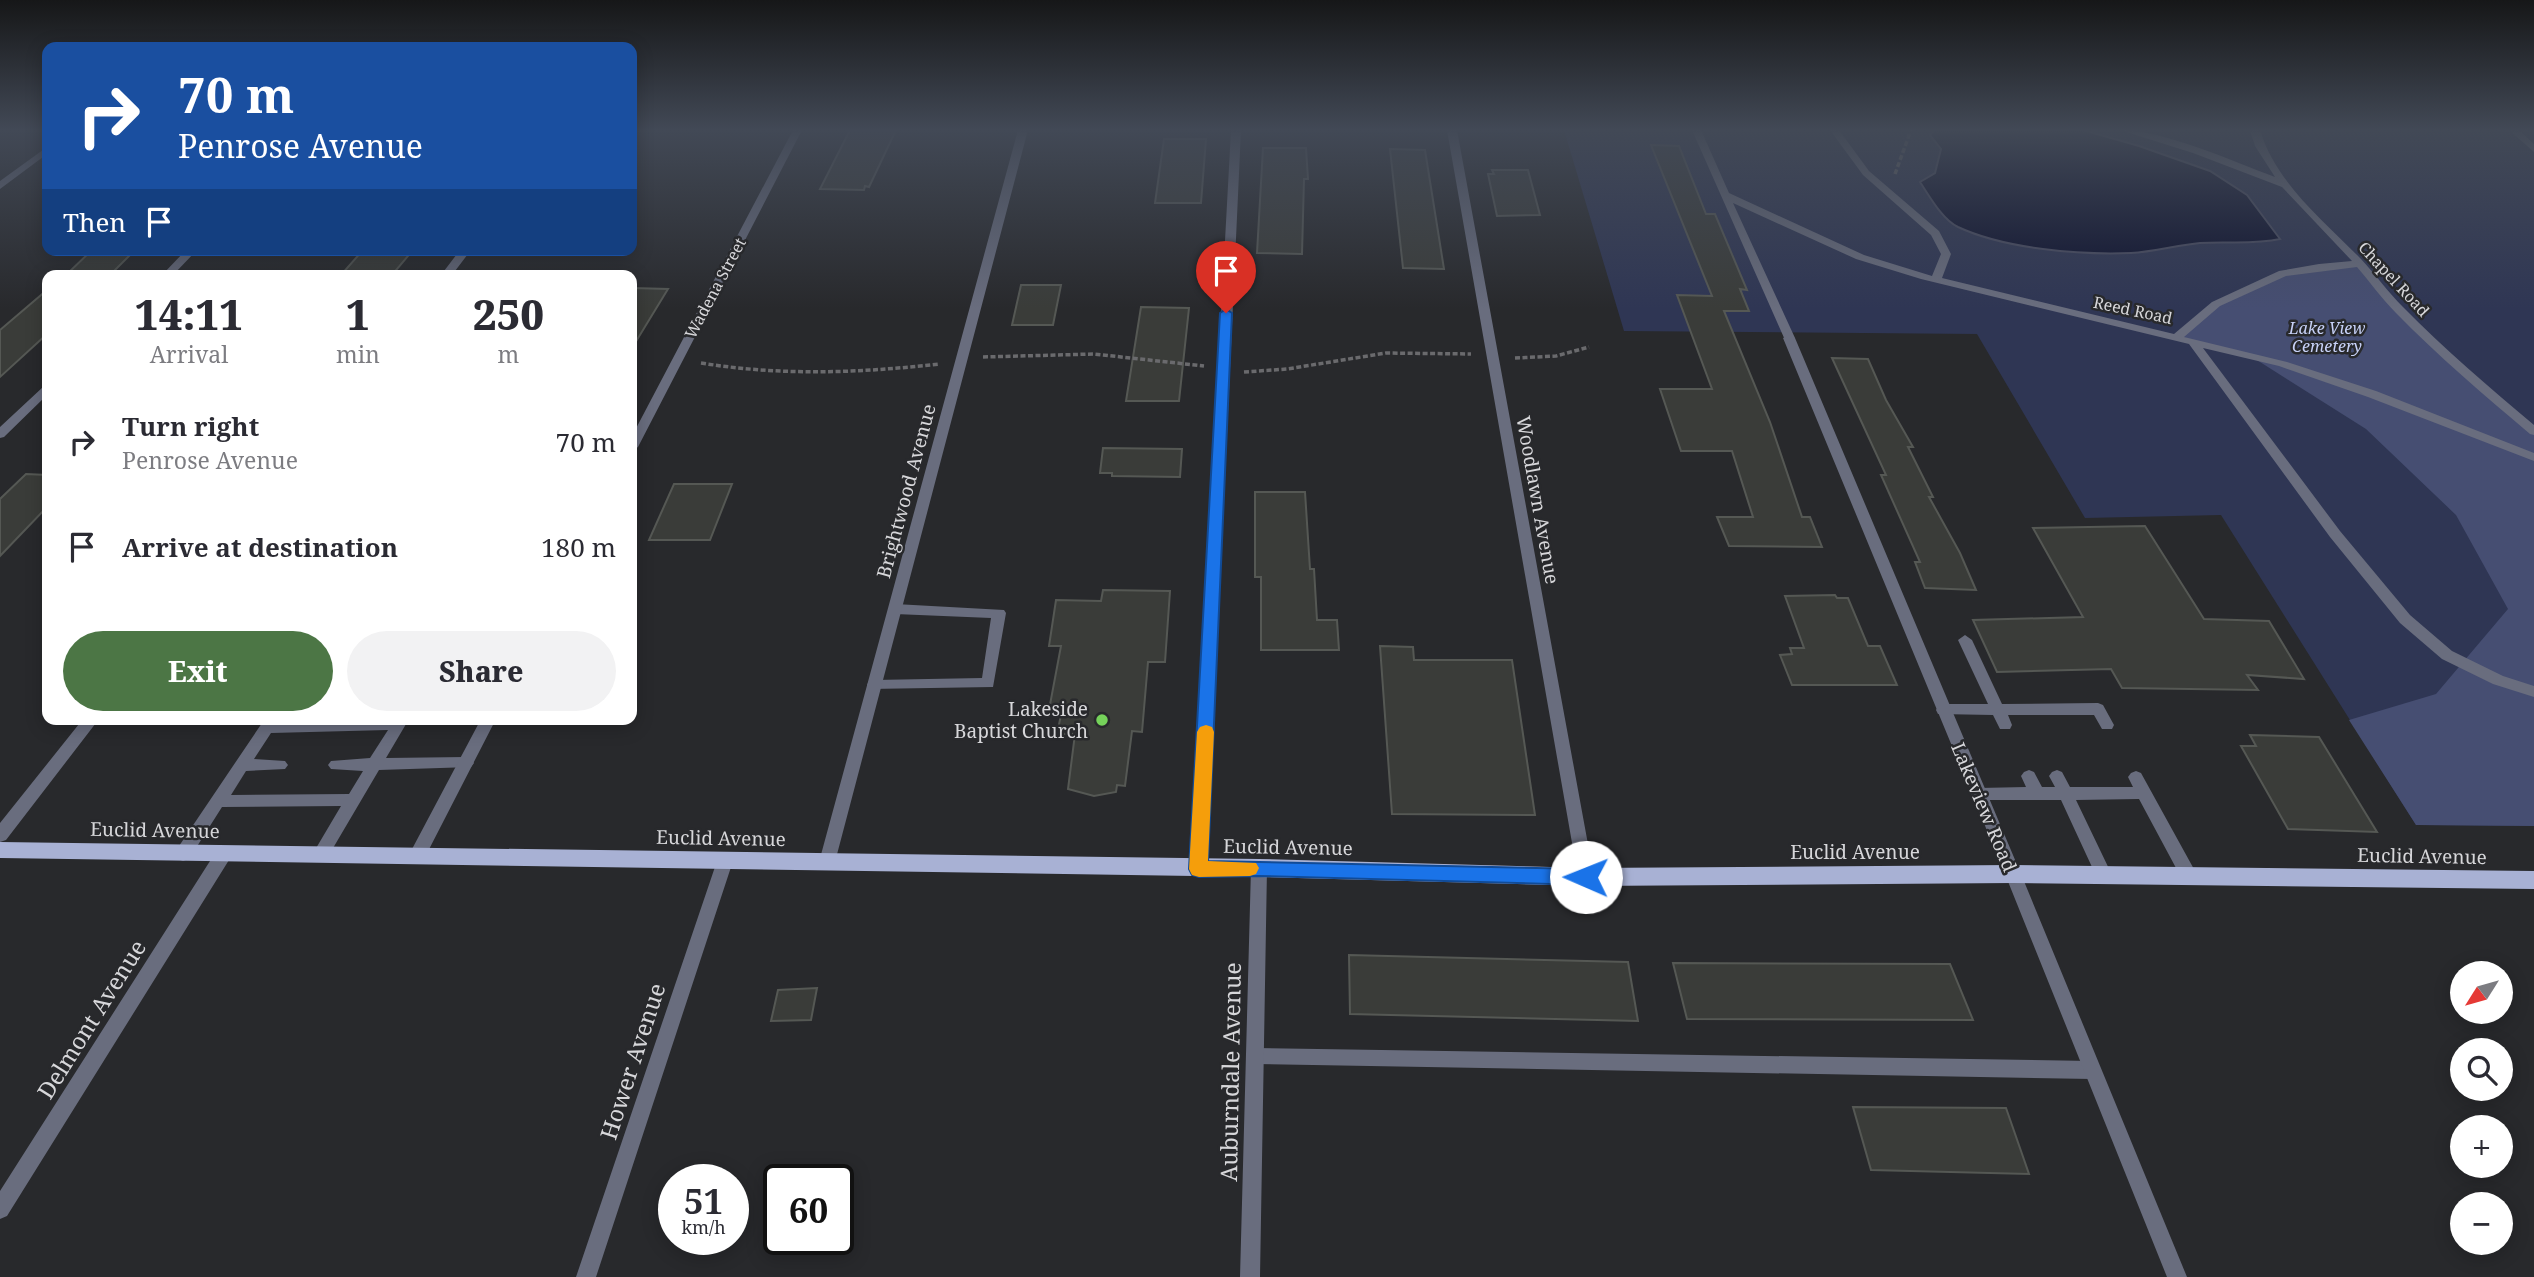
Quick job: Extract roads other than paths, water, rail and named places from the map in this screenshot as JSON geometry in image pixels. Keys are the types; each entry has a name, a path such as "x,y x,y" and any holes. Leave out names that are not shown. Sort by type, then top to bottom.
{"main road":[{"name":"Euclid Avenue","path":"0,850 1259,868 1586,877 2013,874 2534,880"}],"street":[{"name":"Wadena Street","path":"637,437 767,190"},
{"name":"Brightwood Avenue","path":"827,862 1007,190"},
{"path":"1199,869 1233,190"},
{"name":"Woodlawn Avenue","path":"1463,190 1586,877"},
{"name":"Lakeview Road","path":"1723,190 1789,338 2013,874 2177,1277"},
{"path":"1884,190 1935,233 1946,254 1936,279"},
{"name":"Chapel Road","path":"2290,190 2397,307 2466,374 2534,431"},
{"name":"Reed Road","path":"1725,195 1860,257 1936,279 2178,336 2283,364 2347,385 2534,457"},
{"path":"172,270 186,256"},
{"path":"450,270 461,256"},
{"path":"2178,336 2216,304 2283,273 2360,264"},
{"path":"2192,341 2335,534 2405,619 2447,655 2498,680 2534,692"},
{"path":"0,434 42,394"},
{"path":"874,685 988,683 999,613 895,609"},
{"path":"1965,640 2005,725"},
{"path":"1943,710 2098,709 2107,725"},
{"path":"2026,710 2033,724"},
{"path":"2066,710 2073,725"},
{"path":"0,835 87,725"},
{"path":"183,854 267,727 320,725"},
{"path":"320,855 398,725"},
{"path":"417,856 486,725"},
{"path":"336,765 466,763"},
{"path":"242,765 281,765"},
{"path":"2029,776 2037,794"},
{"path":"2057,776 2104,875"},
{"path":"2136,777 2189,876"},
{"path":"2099,778 2106,793"},
{"path":"1979,794 2143,793"},
{"path":"219,801 352,800"},
{"name":"Delmont Avenue","path":"0,1209 223,855"},
{"name":"Hower Avenue","path":"586,1277 725,860"},
{"name":"Auburndale Avenue","path":"1251,1277 1259,868"},
{"path":"1255,1056 2092,1070"}],"place":[{"name":"Lakeside Baptist Church","path":"1102,720"}],"park label":[{"name":"Lake View Cemetery","path":"2327,337"}]}
